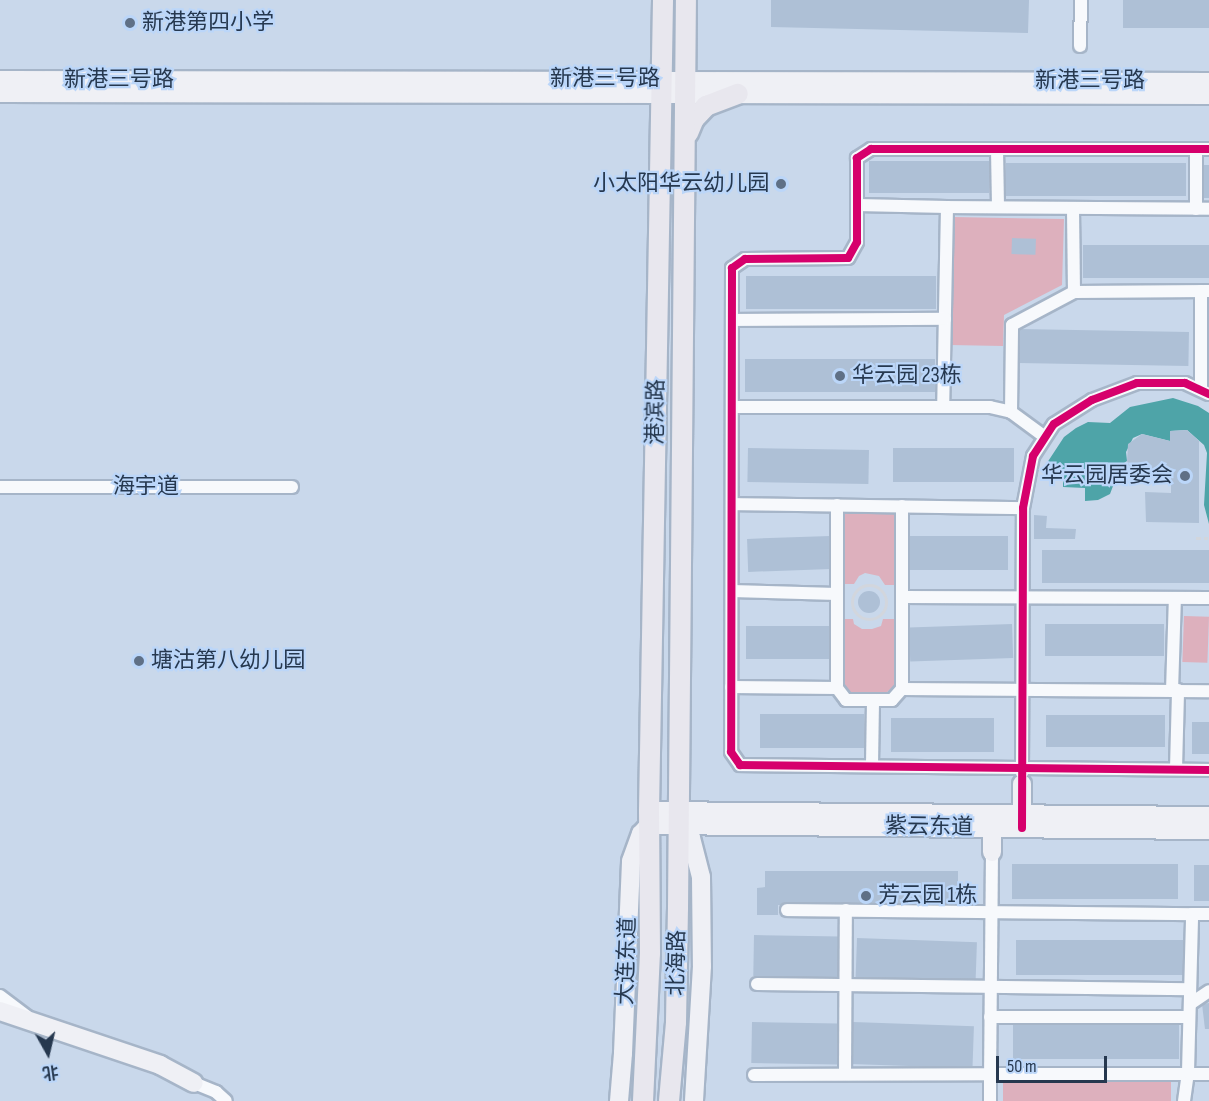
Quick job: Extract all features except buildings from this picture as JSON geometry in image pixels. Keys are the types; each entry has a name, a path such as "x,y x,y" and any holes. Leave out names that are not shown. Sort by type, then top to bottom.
{"main road":[{"name":"港滨路","path":"649,818 663,0"},
{"name":"港滨路","path":"678,817 686,0"},
{"name":"新港三号路","path":"0,80 686,87 1209,81"},
{"name":"新港三号路","path":"0,93 661,86"},
{"path":"660,143 668,118 686,87"},
{"name":"新港三号路","path":"738,87 1209,95"},
{"path":"686,141 690,126 700,111 738,87"},
{"path":"1022,784 1022,821"},
{"name":"紫云东道","path":"649,818 1022,821 1209,816"},
{"path":"678,817 692,838 701,877 702,966 694,1101"},
{"name":"北海路","path":"669,1101 676,1022 678,817"},
{"name":"北海路","path":"643,1101 650,986 649,818"},
{"name":"大连东道","path":"619,1101 624,1053 631,861 649,818"},
{"path":"992,821 992,852"},
{"name":"紫云东道","path":"1022,821 1209,830"},
{"path":"0,1011 160,1065 194,1083"}],"street":[{"path":"1080,46 1081,0"},
{"path":"1209,150 871,149 857,158 857,243 848,258 745,259 732,268 731,687 731,752 740,765 1022,766 1209,770"},
{"path":"998,149 998,207"},
{"path":"1196,149 1196,209"},
{"path":"857,205 1209,209"},
{"path":"943,407 947,207"},
{"path":"1073,208 1074,292"},
{"path":"1011,412 1012,325 1074,292 1205,291 1205,392 1185,383 1137,383 1092,400 1054,424 1034,456 1023,508 1022,784"},
{"path":"732,320 945,319"},
{"path":"732,407 990,407 1011,412 1046,437"},
{"name":"海宇道","path":"0,481 292,484 0,487"},
{"path":"732,504 1023,508"},
{"path":"837,505 837,688 846,700 892,700 902,688 902,506"},
{"path":"732,591 837,594"},
{"path":"902,597 1209,598"},
{"path":"1175,598 1176,769"},
{"path":"731,687 837,688"},
{"path":"902,688 1209,691"},
{"path":"872,765 873,700"},
{"path":"990,1101 992,852"},
{"path":"787,910 1209,914"},
{"path":"845,1074 846,910"},
{"path":"1184,1101 1188,1072 1192,914"},
{"path":"757,984 1190,989"},
{"path":"1190,1004 1209,991"},
{"path":"0,996 40,1026"},
{"path":"990,1017 1189,1017"},
{"path":"754,1075 1188,1072 1209,1074"},
{"path":"194,1083 215,1101"},
{"path":"194,1083 216,1092 226,1101"}],"path":[{"path":"1196,537 1209,538"},
{"path":"872,585 882,591 886,601 879,616 863,618 854,611 852,601 856,590 872,585"}],"shaded area":[{"path":"953,217 1064,219 1062,285 1004,315 1003,346 950,345"},
{"path":"1173,398 1198,406 1209,413 1209,524 1204,505 1207,453 1204,445 1187,430 1170,431 1170,441 1142,434 1133,438 1126,452 1127,461 1121,465 1110,494 1098,500 1085,501 1085,488 1063,487 1063,471 1047,471 1045,466 1064,437 1076,428 1088,422 1110,423 1130,407"},
{"path":"842,512 895,513 895,585 885,585 879,576 865,573 859,576 854,584 842,584"},
{"path":"1184,616 1209,617 1207,663 1182,662"},
{"path":"841,619 853,619 854,624 862,629 872,629 881,626 883,619 895,619 894,686 886,693 851,693 843,684"},
{"path":"1003,1082 1171,1082 1171,1101 1003,1101"}],"cycle path":[{"path":"1209,149 871,149 857,158 857,242 848,258 745,259 732,268 731,752 740,765 1209,770"},
{"path":"1022,828 1023,508 1033,456 1054,424 1092,400 1137,383 1185,383 1209,394"}],"place":[{"name":"新港第四小学","path":"130,23"},
{"name":"小太阳华云幼儿园","path":"781,184"},
{"name":"华云园 23栋","path":"840,376"},
{"name":"华云园居委会","path":"1185,476"},
{"name":"塘沽第八幼儿园","path":"139,661"},
{"name":"芳云园 1栋","path":"866,896"}]}
